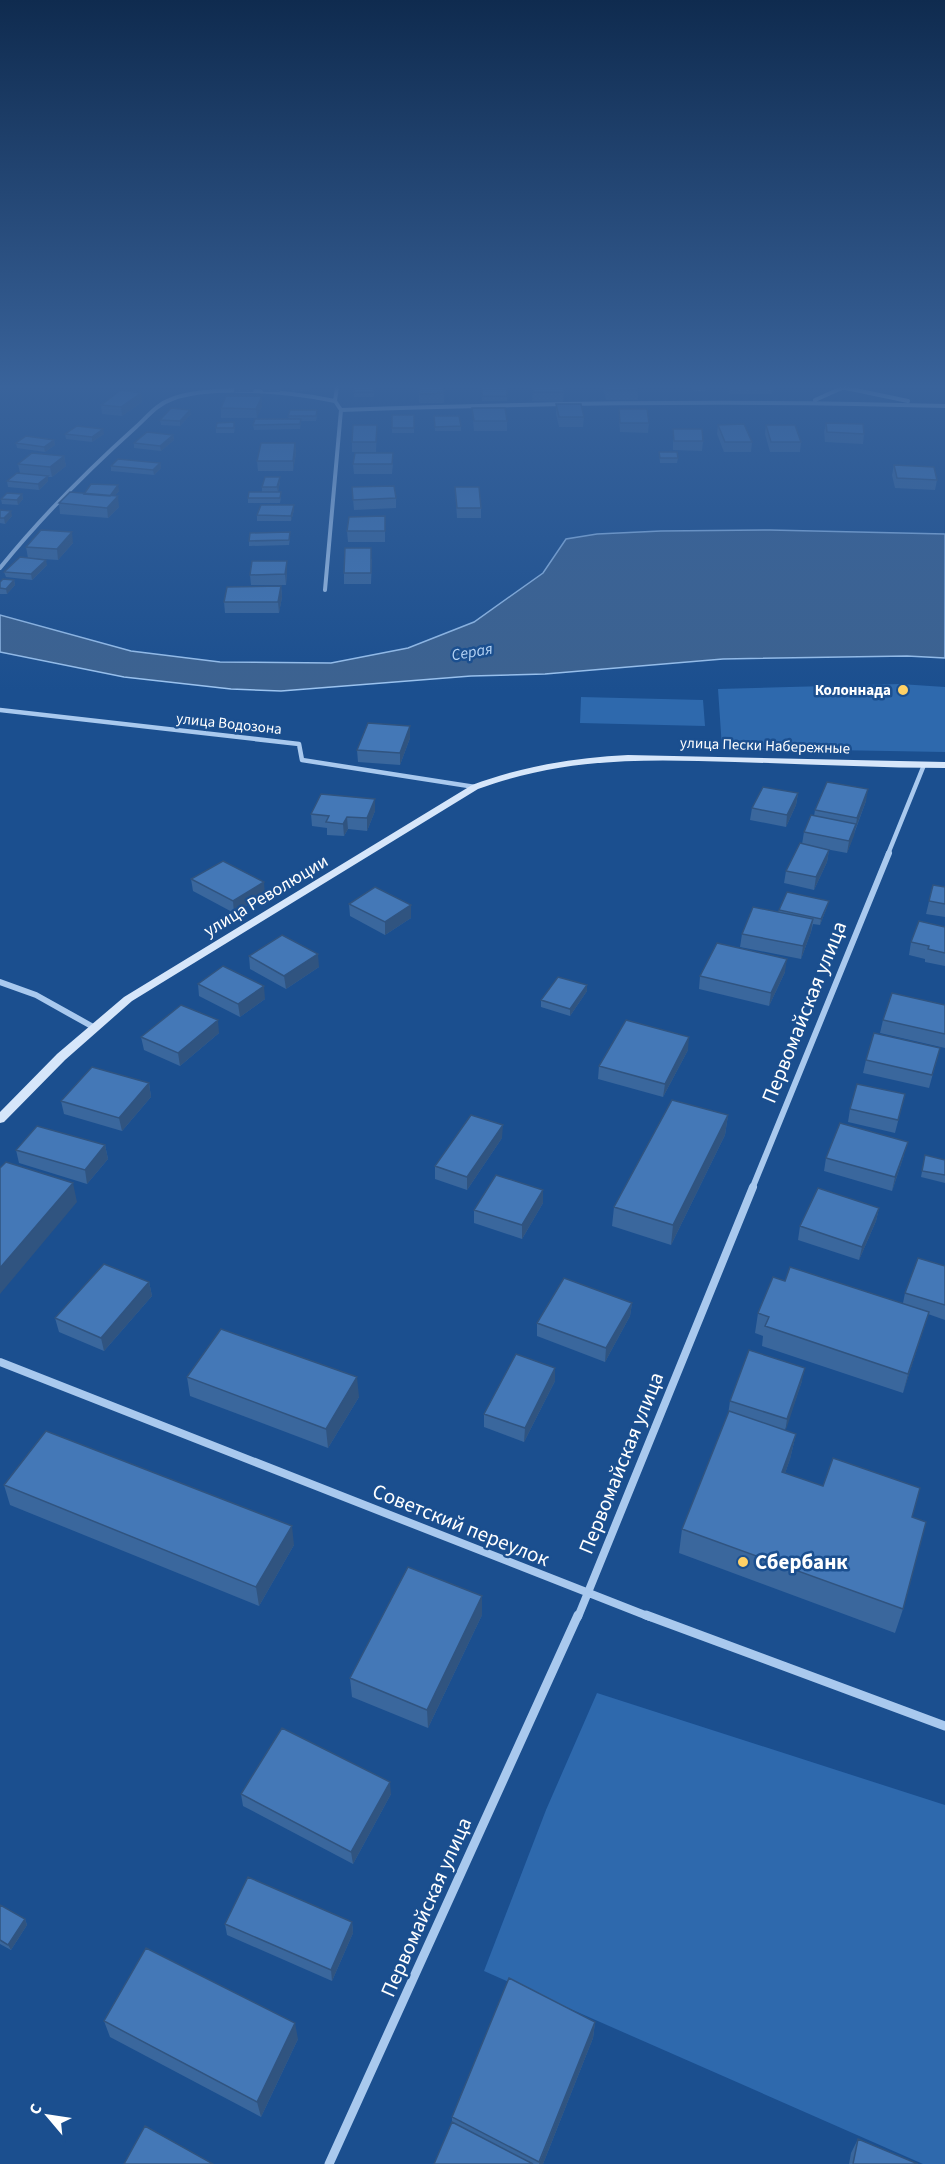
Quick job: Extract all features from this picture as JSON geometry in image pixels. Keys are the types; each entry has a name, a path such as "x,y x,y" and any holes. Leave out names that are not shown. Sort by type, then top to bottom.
{"main road":[{"name":"улица Пески Набережные","path":"584,759 642,757 945,765"},
{"name":"улица Революции","path":"0,1119 61,1057 128,999 475,787 498,777 584,759"}],"street":[{"path":"0,568 39,518 69,488"},
{"path":"325,590 334,488"},
{"name":"улица Водозона","path":"0,710 299,744 302,760 475,787"},
{"name":"Первомайская улица","path":"329,2164 588,1594 924,765"},
{"path":"0,982 36,995 95,1028"},
{"name":"Советский переулок","path":"0,1362 588,1594 945,1726"}],"shaded area":[{"path":"900,684 945,687 945,752 722,748 718,689"},
{"path":"581,697 703,700 705,726 580,723"},
{"path":"597,1693 945,1805 945,2164 923,2164 484,1971 546,1810"}],"water":[{"name":"Серая","path":"770,530 945,534 945,658 907,656 723,659 545,674 471,676 281,691 231,689 124,677 0,652 0,615 131,651 220,662 331,663 408,648 474,622 543,573 566,539 597,534 661,531"}],"building":[{"path":"88,488 116,488 110,496 84,494"},
{"path":"352,488 394,488 396,498 353,500"},
{"path":"455,488 479,488 481,508 457,508"},
{"path":"70,492 118,496 107,508 59,503"},
{"path":"249,492 281,492 280,498 248,498"},
{"path":"7,493 22,494 17,500 1,499"},
{"path":"261,505 294,505 291,516 257,515"},
{"path":"0,510 11,511 4,518 0,518"},
{"path":"385,516 385,531 347,531 349,517"},
{"path":"41,530 72,532 57,549 26,547"},
{"path":"290,532 289,540 249,541 250,533"},
{"path":"345,548 371,548 371,573 344,573"},
{"path":"20,557 46,560 31,574 4,572"},
{"path":"252,561 287,561 285,574 250,575"},
{"path":"3,579 14,580 6,589 0,588 0,582"},
{"path":"281,586 278,602 224,602 227,587"},
{"path":"368,723 410,726 400,753 357,750"},
{"path":"827,782 868,789 857,818 815,810"},
{"path":"763,787 798,793 787,815 752,808"},
{"path":"321,794 375,799 367,818 347,817 343,824 326,822 329,816 311,814"},
{"path":"811,815 856,824 849,841 804,832"},
{"path":"800,843 829,850 816,877 786,871"},
{"path":"223,861 264,882 233,901 191,879"},
{"path":"933,885 945,887 945,904 929,901"},
{"path":"375,887 411,905 385,922 349,904"},
{"path":"787,892 829,901 821,919 779,910"},
{"path":"753,907 813,919 803,946 742,934"},
{"path":"919,921 945,927 945,953 911,942"},
{"path":"282,935 318,954 284,976 249,956"},
{"path":"717,943 787,959 771,993 700,976"},
{"path":"223,966 264,986 238,1004 198,984"},
{"path":"558,977 587,985 570,1009 541,1000"},
{"path":"892,993 945,1005 945,1034 883,1020"},
{"path":"181,1005 218,1020 178,1053 141,1037"},
{"path":"626,1020 689,1037 665,1084 599,1066"},
{"path":"874,1033 940,1048 932,1075 866,1060"},
{"path":"92,1067 149,1083 119,1118 61,1101"},
{"path":"857,1084 905,1094 898,1120 850,1109"},
{"path":"672,1100 728,1115 673,1225 614,1207"},
{"path":"471,1115 503,1125 467,1177 435,1166"},
{"path":"840,1123 908,1142 895,1177 826,1158"},
{"path":"37,1126 105,1145 85,1170 16,1150"},
{"path":"925,1155 945,1160 945,1175 922,1171"},
{"path":"6,1162 73,1183 0,1268 0,1168"},
{"path":"496,1175 543,1190 522,1225 474,1210"},
{"path":"818,1188 879,1208 862,1247 800,1226"},
{"path":"918,1258 945,1266 945,1305 905,1293"},
{"path":"104,1264 149,1282 101,1338 55,1318"},
{"path":"790,1267 929,1312 908,1374 765,1326 769,1317 758,1313 773,1277 785,1281"},
{"path":"564,1278 632,1303 606,1348 537,1323"},
{"path":"221,1329 357,1377 326,1429 187,1377"},
{"path":"749,1350 805,1368 787,1419 730,1401"},
{"path":"516,1354 555,1368 525,1428 484,1414"},
{"path":"729,1411 796,1434 782,1472 823,1486 833,1458 920,1488 912,1517 926,1522 903,1609 682,1529"},
{"path":"46,1431 292,1526 256,1587 4,1485"},
{"path":"408,1567 482,1596 427,1710 350,1678"},
{"path":"282,1728 390,1782 351,1852 241,1794"},
{"path":"248,1877 352,1922 331,1970 225,1924"},
{"path":"0,1905 25,1919 8,1945 0,1940"},
{"path":"146,1948 295,2023 257,2102 104,2021"},
{"path":"509,1978 595,2022 539,2162 452,2117"},
{"path":"452,2122 533,2164 434,2164"},
{"path":"145,2126 213,2164 124,2164"},
{"path":"858,2139 918,2164 853,2164"}],"place":[{"name":"Колоннада","path":"903,690"},
{"name":"Сбербанк","path":"743,1562"}]}
